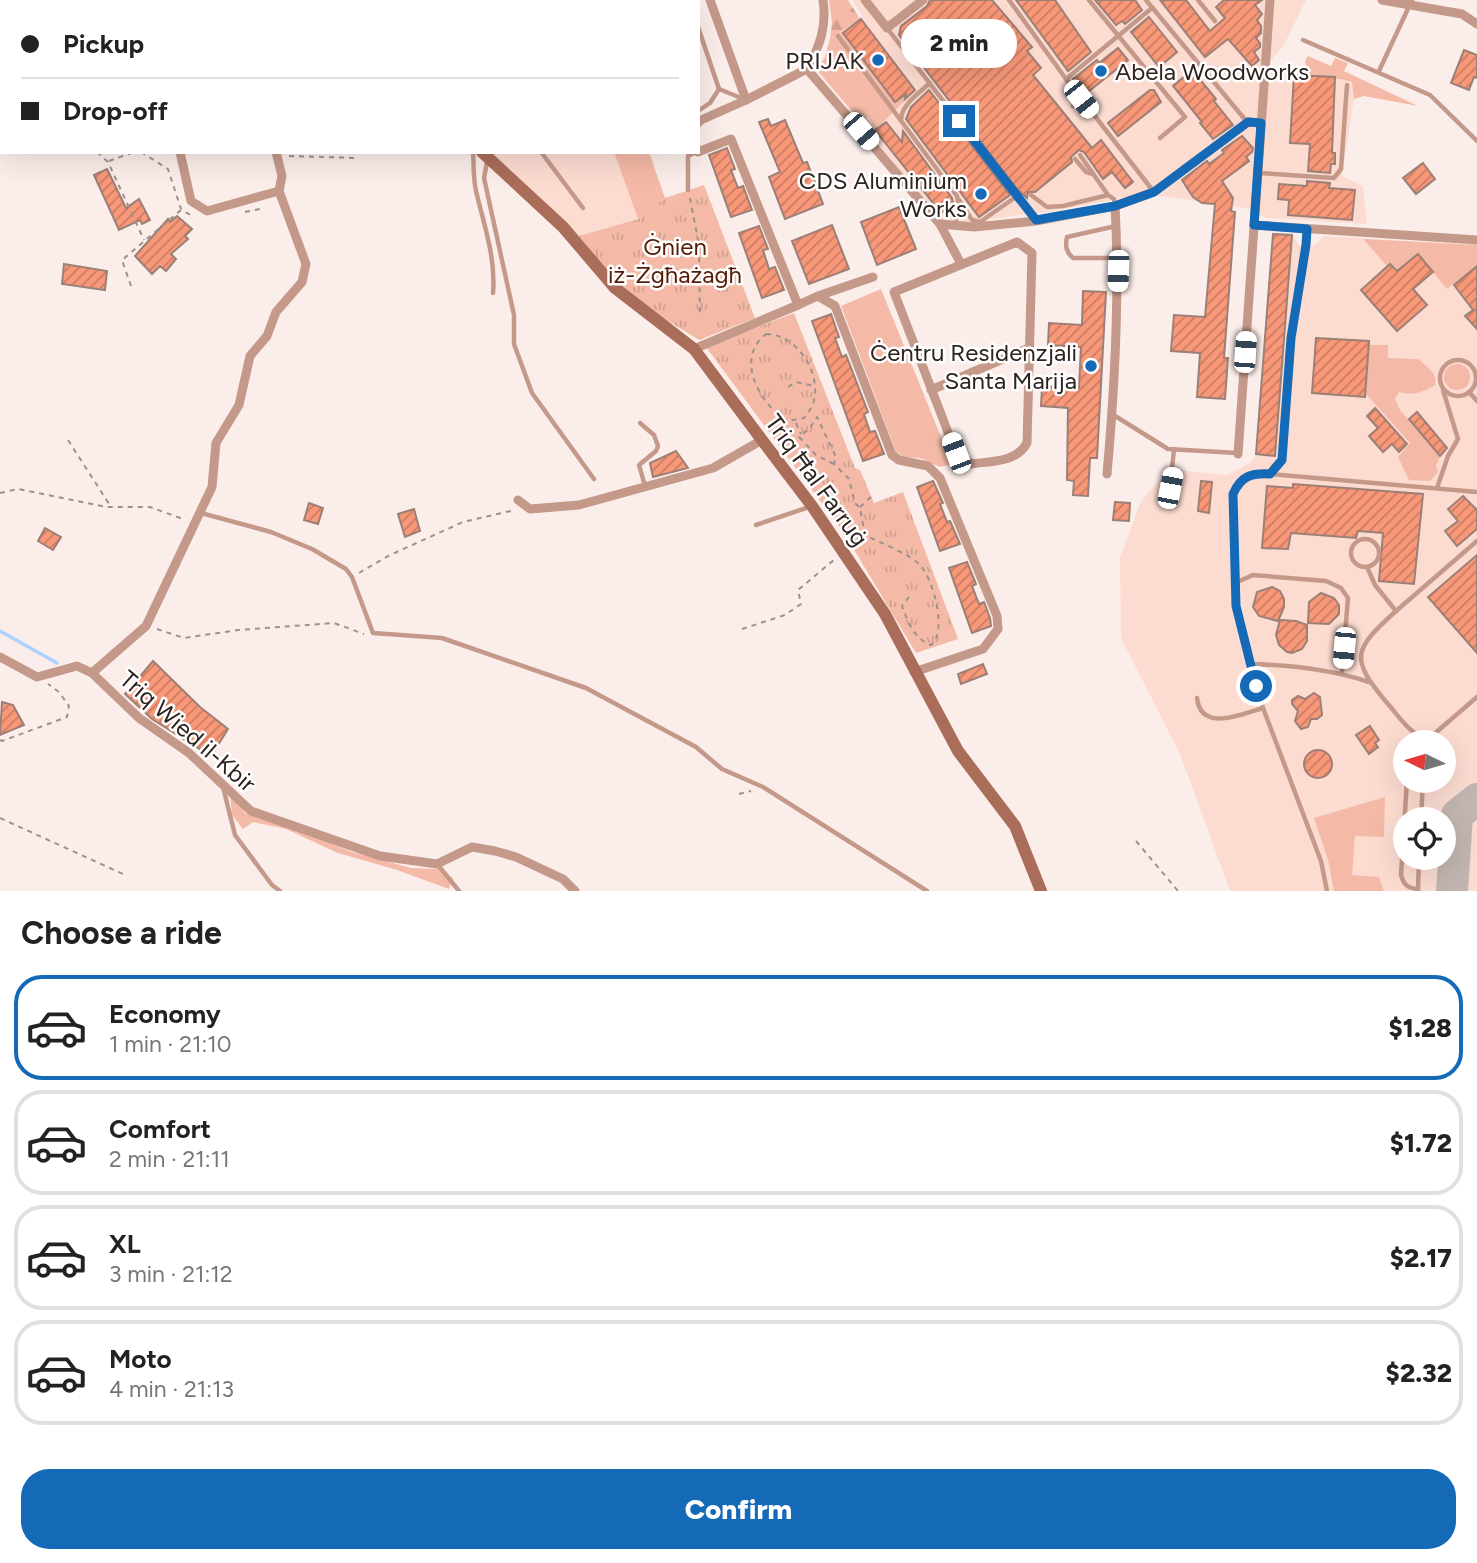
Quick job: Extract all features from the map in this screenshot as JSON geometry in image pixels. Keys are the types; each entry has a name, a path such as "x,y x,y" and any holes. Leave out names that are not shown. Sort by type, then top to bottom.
{"main road":[{"name":"Triq Ħal Farruġ","path":"485,155 563,227 615,288 694,349 812,506 885,614 958,751 1015,826 1041,891"}],"street":[{"path":"710,0 747,100"},
{"path":"700,121 807,69 821,44 825,15 823,0"},
{"path":"865,0 887,28 923,0"},
{"path":"1238,453 1270,0"},
{"path":"1382,0 1412,2 1462,14 1477,24"},
{"path":"807,69 940,223 961,264"},
{"path":"940,223 974,227 1036,220 1115,206 1154,192 1248,122 1261,123"},
{"path":"700,151 731,139 798,305"},
{"path":"180,154 191,201 207,211 279,191"},
{"path":"92,673 146,626 212,487 216,443 239,405 250,356 267,336 276,312 302,282 306,264 279,191 282,176 276,155"},
{"path":"1107,474 1119,258 1115,206"},
{"path":"1254,225 1477,240"},
{"path":"1017,242 1032,253 1027,443 1022,451 1012,458 971,464 956,453 894,292 961,264 1017,242"},
{"path":"694,349 818,296 873,277"},
{"path":"818,296 835,306 891,455 928,467 940,478 997,616 998,629 983,649 915,672"},
{"path":"932,390 1029,348"},
{"path":"518,500 530,509 579,505 713,468 762,440"},
{"path":"0,657 37,677"},
{"name":"Triq Wied il-Kbir","path":"37,677 78,666 92,673 139,718 189,753 251,811 380,856 437,864"},
{"path":"437,864 472,847 495,851 516,857 563,879 575,891"}],"lane":[{"path":"1009,0 1081,99 1154,192"},
{"path":"1089,0 1185,117 1160,138"},
{"path":"1146,0 1248,122"},
{"path":"1198,0 1215,21"},
{"path":"1379,71 1412,2"},
{"path":"1066,79 1153,9"},
{"path":"887,28 1036,220"},
{"path":"700,33 719,89 747,100"},
{"path":"838,36 972,220 980,222 1017,196"},
{"path":"1303,40 1430,95 1477,141"},
{"path":"901,121 901,114 907,105 930,83"},
{"path":"1258,173 1334,178 1341,169 1347,85"},
{"path":"700,110 710,103 719,89"},
{"path":"1073,106 1081,99"},
{"path":"473,154 475,187 486,227 494,274 493,293"},
{"path":"542,154 583,208"},
{"path":"688,190 688,156 692,154"},
{"path":"485,155 484,178 514,315 514,344 532,393 594,479"},
{"path":"1078,157 1108,195 1114,198 1115,206"},
{"path":"1031,195 1046,207 1063,206 1108,195"},
{"path":"955,225 959,207 957,196"},
{"path":"1116,226 1067,237 1066,245 1073,258 1119,258"},
{"path":"1270,474 1282,460 1291,338 1307,229"},
{"path":"1437,488 1448,456 1458,439 1442,387 1440,374 1449,361 1468,362 1475,371 1475,383 1469,392 1453,395 1442,387"},
{"path":"1469,392 1477,401"},
{"path":"1112,414 1168,449 1238,453"},
{"path":"640,423 654,435 658,446 656,452 639,465 645,486"},
{"path":"1170,488 1174,449"},
{"path":"1327,891 1321,860 1263,708 1236,606 1233,494 1239,481 1249,475 1270,474 1477,492"},
{"path":"756,525 812,506"},
{"path":"201,513 271,533 312,549 346,569 373,633 442,638 586,688 696,747 722,769 763,787 927,891"},
{"path":"1367,567 1378,559 1379,549 1371,540 1364,539 1354,543 1350,553 1354,563 1367,567 1375,585 1396,611"},
{"path":"1410,730 1369,682 1361,668 1363,646 1370,635 1396,611 1477,541"},
{"path":"1235,583 1253,575 1326,581 1340,588 1348,598 1342,673"},
{"path":"1250,664 1287,665 1342,673 1369,682"},
{"path":"1439,730 1477,697"},
{"path":"1197,698 1197,703 1205,715 1220,720 1263,708"},
{"path":"222,783 235,835 279,891"},
{"path":"1406,793 1401,875 1404,884 1409,888 1418,890 1419,870"},
{"path":"437,864 459,891"}],"path":[{"path":"99,154 108,162 145,241"},
{"path":"108,162 129,154"},
{"path":"144,154 168,169 181,210 193,216"},
{"path":"276,155 358,158"},
{"path":"688,190 699,245 700,316"},
{"path":"241,213 264,208"},
{"path":"131,286 122,260 181,210"},
{"path":"766,334 776,334 790,341 808,365 816,386 813,406 804,418 796,421 788,421 778,415 760,396 752,374 752,351 757,341 766,334"},
{"path":"788,387 796,382 816,386"},
{"path":"834,464 836,457 817,417 810,428 799,437 816,455 834,464 849,479 855,503 860,508 865,535 919,564 929,582 939,619 939,632 931,645 920,641 905,614 902,606 909,597"},
{"path":"796,421 802,435"},
{"path":"68,440 111,507"},
{"path":"0,493 18,489 111,507 150,507 194,523"},
{"path":"860,508 871,497"},
{"path":"352,578 390,555 463,522 530,509"},
{"path":"742,629 785,615 801,604 799,590 843,551"},
{"path":"146,626 184,638 238,630 334,623 360,634 373,633"},
{"path":"0,740 67,718 69,706 59,692 37,677"},
{"path":"0,818 123,874"},
{"path":"1136,842 1178,891"}],"shaded area":[{"path":"852,0 1306,0 1284,45 1264,69 1309,78 1353,82 1354,99 1342,176 1363,186 1367,224 1266,218 1251,209 1146,194 1046,212 945,225 817,70 825,57 830,39 863,17"},
{"path":"492,154 615,154 638,219 579,236"},
{"path":"1273,234 1292,234 1299,245 1314,246 1324,236 1477,245 1477,891 1230,891 1180,754 1121,638 1120,558 1141,501 1168,469 1228,475 1251,462 1256,455"}],"green space":[{"path":"829,0 848,0 860,19 830,39 832,23"},
{"path":"843,31 864,57 879,45 912,94 875,130 869,117 859,119 817,70 825,57 830,39"},
{"path":"1308,56 1331,66 1335,58 1348,63 1344,71 1418,106 1364,96 1354,99 1352,82 1309,78 1305,61"},
{"path":"615,154 650,154 665,198 638,219"},
{"name":"Ġnien iż-Żgħażagħ","path":"704,185 755,318 699,340 655,313 614,280 579,236 638,219 665,198"},
{"path":"1363,239 1477,245 1477,265 1447,289 1418,254 1398,270 1392,264 1388,267"},
{"path":"881,289 952,464 940,467 920,458 904,457 896,452 841,306"},
{"path":"794,313 855,468 860,470 874,503 903,492 958,639 916,653 844,533 706,347"},
{"path":"1369,345 1388,345 1388,358 1418,359 1435,377 1435,385 1413,393 1399,392 1395,399 1400,410 1440,456 1436,466 1438,472 1430,481 1409,480 1398,457 1410,443 1366,394"},
{"path":"1457,364 1466,368 1470,377 1466,386 1457,390 1448,386 1444,377 1448,368"},
{"path":"230,793 246,814 269,818 352,852 411,868 438,869 453,878 449,889 338,853 286,829 253,822 243,829 232,815"},
{"path":"1385,797 1384,837 1355,836 1352,875 1379,877 1384,891 1334,891 1328,860 1314,818"}],"building":[{"path":"930,0 992,0 1032,47 1027,51 1041,68 1033,75 1092,148 1101,140 1133,182 1125,188 1112,172 1103,179 1084,152 1079,150 1071,157 1072,162 1035,192 1028,192 1027,198 1017,189 899,35 901,26 927,6","holes":["958,19 974,38 959,49 944,30"]},
{"path":"1016,0 1055,0 1091,52 1068,71"},
{"path":"1095,0 1135,0 1142,10 1125,24 1122,21 1116,25"},
{"path":"1160,0 1186,0 1210,31 1225,18 1216,7 1224,0 1262,0 1255,5 1262,14 1257,20 1261,26 1261,33 1256,38 1260,47 1254,52 1259,60 1252,66 1228,39 1205,57"},
{"path":"1149,17 1177,52 1159,67 1131,32"},
{"path":"861,19 915,90 905,99 906,94 895,102 843,33"},
{"name":"Abela Woodworks","path":"1118,48 1128,60 1084,95 1073,79"},
{"path":"1464,50 1477,55 1477,78 1474,77 1469,90 1451,83"},
{"path":"1192,70 1233,125 1213,139 1173,86"},
{"path":"1294,75 1335,77 1332,153 1335,153 1335,164 1331,164 1330,173 1308,171 1310,144 1290,143"},
{"path":"929,90 1010,195 979,217 906,119 911,107"},
{"path":"1150,90 1154,90 1161,102 1118,136 1108,123"},
{"path":"768,119 771,126 785,120 803,163 807,162 823,204 785,219 769,177 780,172 759,122"},
{"path":"886,122 902,142 903,131 952,198 953,203 941,213 875,130"},
{"path":"1242,136 1253,148 1246,157 1249,161 1222,181 1233,198 1231,211 1235,212 1224,358 1228,358 1225,399 1197,397 1200,353 1171,351 1174,315 1205,317 1215,204 1202,203 1193,197 1182,180 1207,161 1209,164 1224,153 1222,150"},
{"path":"727,148 735,169 731,170 738,188 743,186 752,210 731,217 709,155"},
{"path":"1423,163 1435,179 1416,194 1403,178"},
{"path":"107,169 126,208 139,199 150,220 142,224 140,220 119,230 94,175"},
{"path":"1307,181 1330,183 1329,188 1355,190 1352,220 1288,215 1289,200 1278,199 1279,184 1307,186"},
{"path":"899,207 916,249 877,265 861,222"},
{"path":"177,216 192,229 185,236 188,239 171,254 176,259 166,271 160,266 152,274 135,256 168,219 170,222"},
{"path":"832,225 849,269 809,284 792,241"},
{"path":"759,226 768,249 763,250 769,269 775,267 784,290 762,298 739,233"},
{"path":"1273,234 1292,235 1275,456 1256,454"},
{"path":"1418,254 1433,272 1413,289 1427,305 1397,331 1361,290 1390,264 1397,271"},
{"path":"64,264 107,271 105,290 62,284"},
{"path":"1477,266 1477,329 1465,316 1473,310 1454,285"},
{"name":"Ċentru Residenzjali Santa Marija","path":"1083,291 1106,292 1097,458 1090,458 1088,496 1073,495 1074,481 1067,480 1068,408 1041,406 1042,386 1079,388 1081,347 1048,345 1049,323 1082,325"},
{"path":"831,314 842,357 846,355 868,412 864,414 870,432 875,431 884,454 863,461 812,321"},
{"path":"1316,338 1369,341 1365,397 1312,393"},
{"path":"1375,408 1407,444 1399,452 1392,444 1383,452 1369,436 1378,428 1367,416"},
{"path":"1417,412 1447,448 1440,456 1409,419"},
{"path":"676,451 688,468 653,477 650,463"},
{"path":"933,481 943,503 940,504 947,522 950,521 960,544 940,551 917,487"},
{"path":"1201,481 1212,482 1209,513 1198,511"},
{"path":"1293,484 1423,494 1414,584 1379,581 1383,533 1358,531 1356,538 1291,533 1288,549 1262,548 1267,486 1293,488"},
{"path":"1463,496 1477,510 1477,529 1457,546 1445,531 1458,521 1448,509"},
{"path":"1115,502 1130,503 1129,521 1113,520"},
{"path":"309,503 323,508 318,524 304,520"},
{"path":"414,509 420,531 405,537 398,514"},
{"path":"45,528 61,537 53,550 38,541"},
{"path":"1477,555 1477,653 1428,597"},
{"path":"967,562 976,584 972,586 979,604 984,602 991,626 972,633 949,568"},
{"path":"1272,587 1280,591 1284,599 1284,607 1278,621 1259,616 1253,607 1257,592"},
{"path":"1321,593 1334,598 1339,605 1339,614 1329,624 1308,623 1309,602"},
{"path":"1280,620 1307,625 1307,641 1302,649 1292,653 1279,645 1276,635"},
{"path":"153,661 200,707 228,729 211,756 152,719 125,694"},
{"path":"983,664 987,674 961,684 958,674"},
{"path":"1314,693 1320,697 1322,715 1311,719 1308,727 1301,729 1295,721 1298,711 1292,700 1298,696 1305,699"},
{"path":"2,702 13,705 24,725 0,735"},
{"path":"1370,726 1379,740 1375,743 1378,747 1369,754 1356,735"},
{"path":"1318,750 1328,754 1332,764 1328,774 1318,778 1308,774 1304,764 1308,754"}],"waterway":[{"path":"0,631 57,663"}],"taxiway":[{"path":"1452,891 1457,815 1477,799"}],"place":[{"name":"PRIJAK","path":"878,60"},
{"name":"Abela Woodworks","path":"1101,71"},
{"name":"CDS Aluminium Works","path":"981,194"},
{"name":"Ċentru Residenzjali Santa Marija","path":"1091,366"}],"route":[{"path":"959,121 1036,220 1115,206 1154,192 1248,122 1261,123 1254,225 1307,229 1291,338 1282,460 1270,474 1249,475 1239,481 1233,494 1236,606 1256,686"}]}
